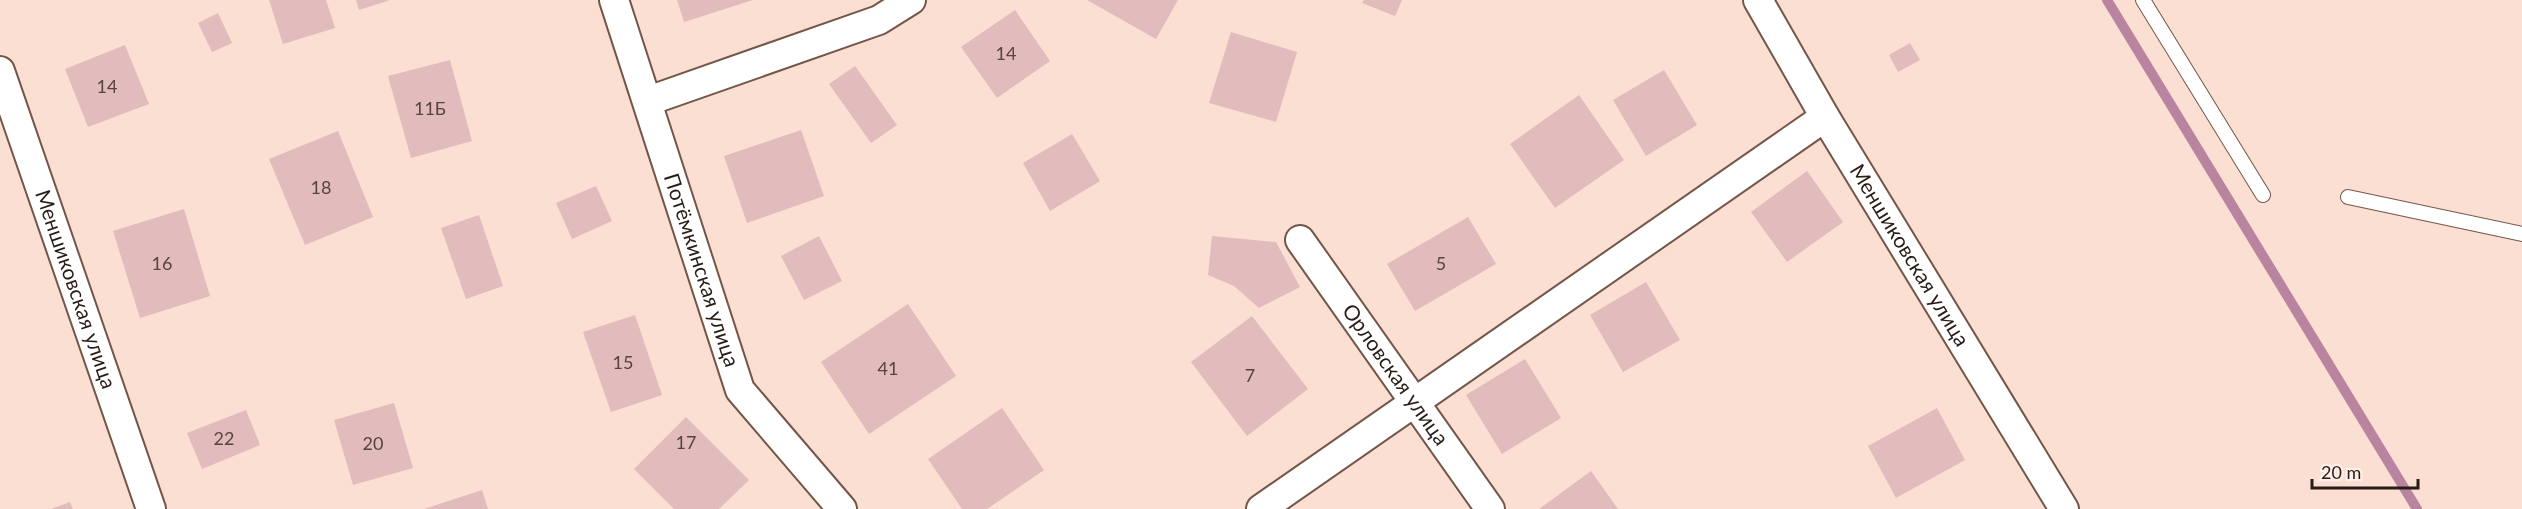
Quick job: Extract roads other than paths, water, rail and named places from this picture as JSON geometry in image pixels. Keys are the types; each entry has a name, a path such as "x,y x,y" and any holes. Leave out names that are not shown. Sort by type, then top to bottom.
{"street":[{"name":"Потёмкинская улица","path":"614,0 740,390 842,509"},
{"path":"648,101 879,20 912,0"},
{"name":"Меншиковская улица","path":"1758,0 1825,117 2064,509"},
{"name":"Меншиковская улица","path":"0,71 151,509"},
{"path":"1261,509 1825,117"},
{"name":"Орловская улица","path":"1300,240 1490,509"}],"lane":[{"path":"2143,0 2263,195"},
{"path":"2348,197 2522,234"}],"waterway":[{"path":"2107,0 2417,509"}]}
